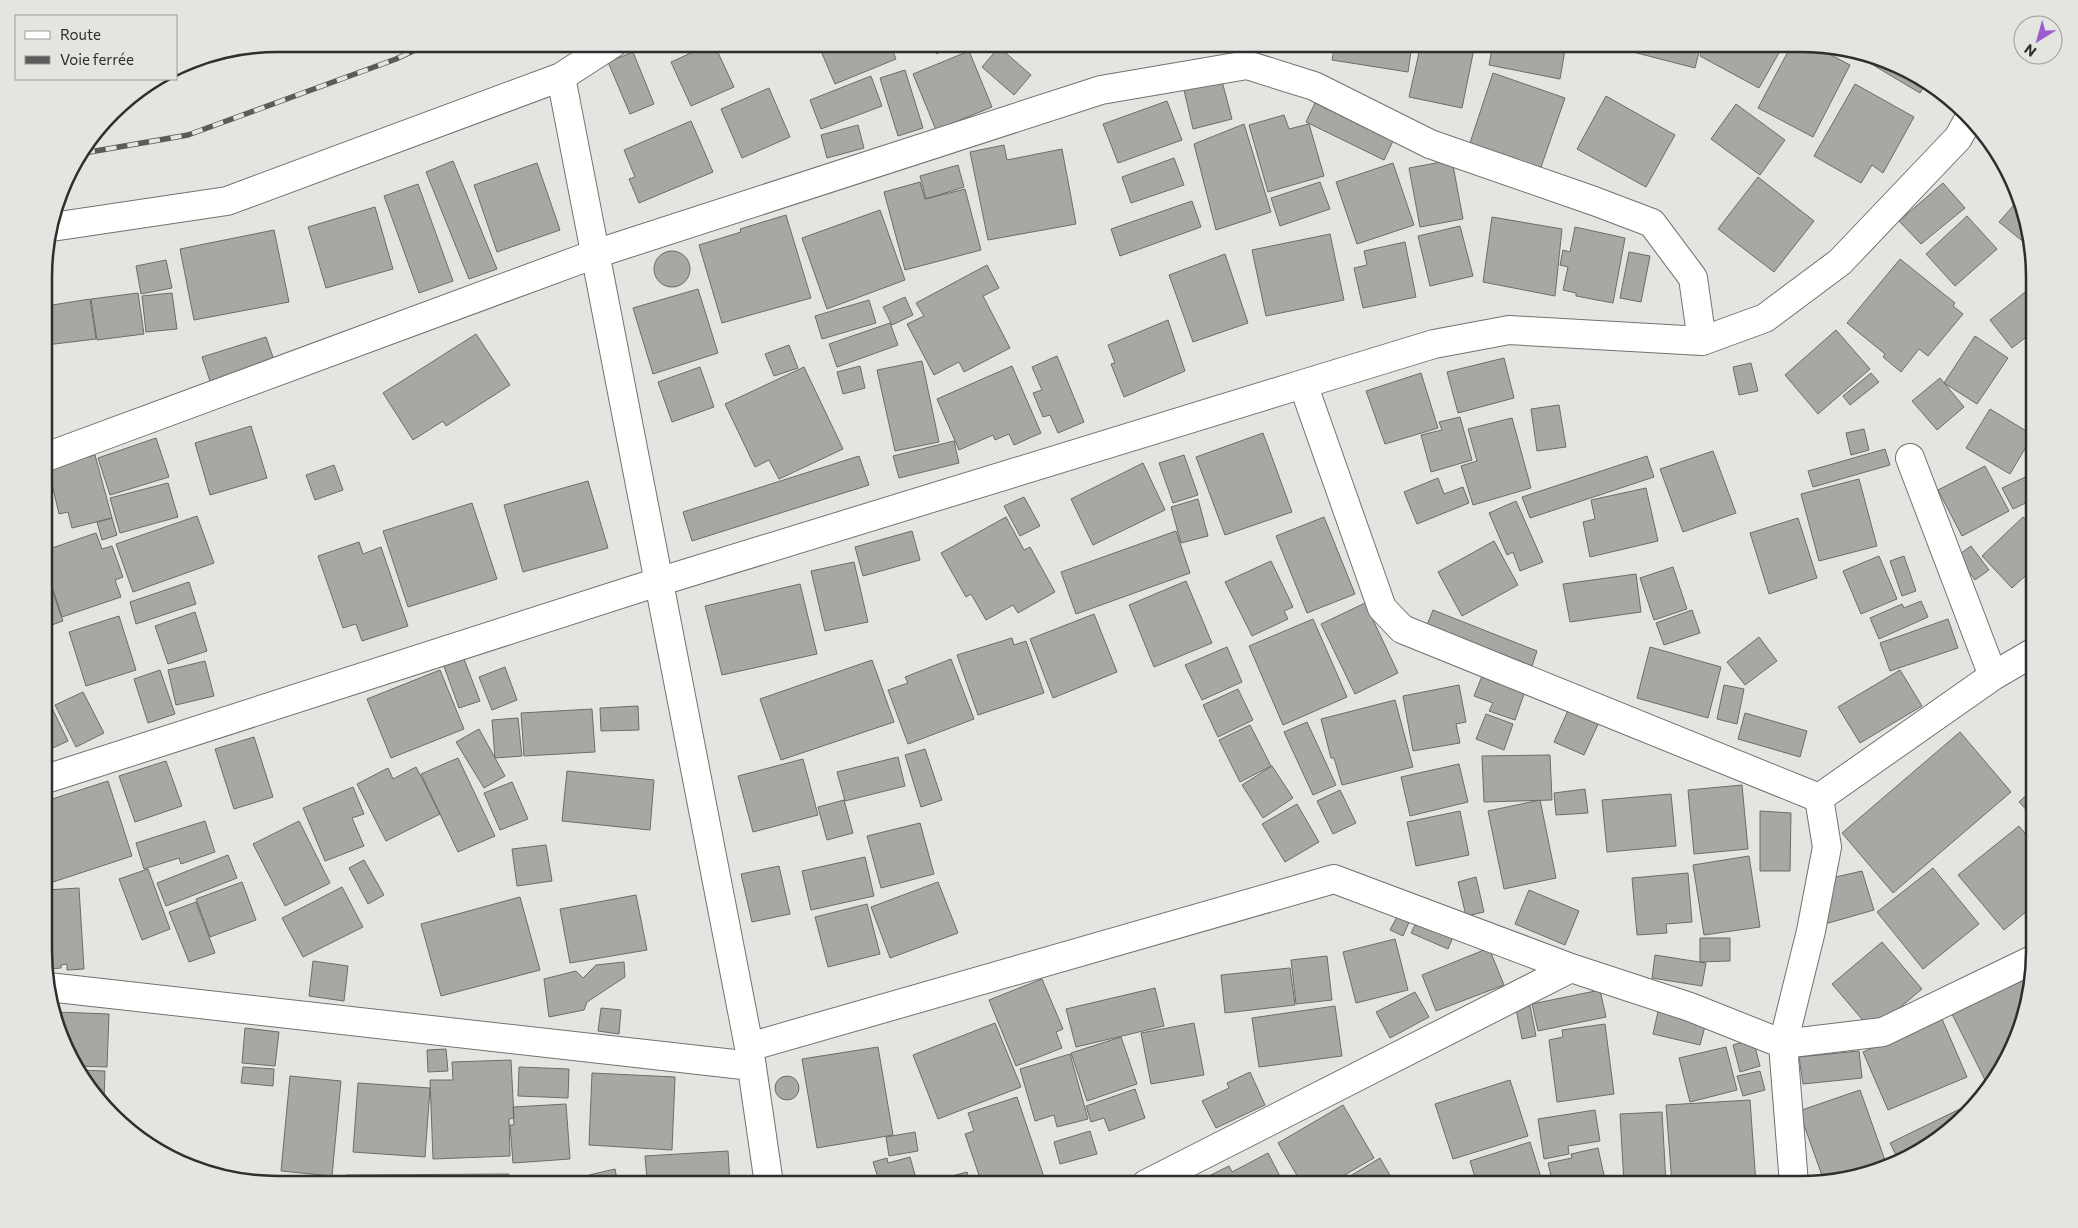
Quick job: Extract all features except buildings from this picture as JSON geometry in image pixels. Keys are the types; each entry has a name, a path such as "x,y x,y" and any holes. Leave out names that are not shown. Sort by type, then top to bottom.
{"street":[{"path":"58,226 227,201 562,77 600,52"},
{"path":"52,455 595,254 1101,90 1247,65 1314,86 1430,144 1652,223 1693,278 1702,340"},
{"path":"562,77 750,1057 768,1176"},
{"path":"52,777 658,582 1434,344 1509,330 1702,340 1766,318 1840,262 1958,138 1966,124"},
{"path":"1303,384 1382,608 1402,629 1819,798"},
{"path":"1910,458 1993,676"},
{"path":"1819,798 1993,676 2026,657"},
{"path":"1793,1176 1783,1044 1811,931 1827,847 1819,798"},
{"path":"56,988 750,1057 1334,879 1571,968 1690,1007 1783,1044 1883,1032 2025,963"},
{"path":"1162,1176 1571,968"}],"railway":[{"path":"90,152 188,135 411,52"}]}
